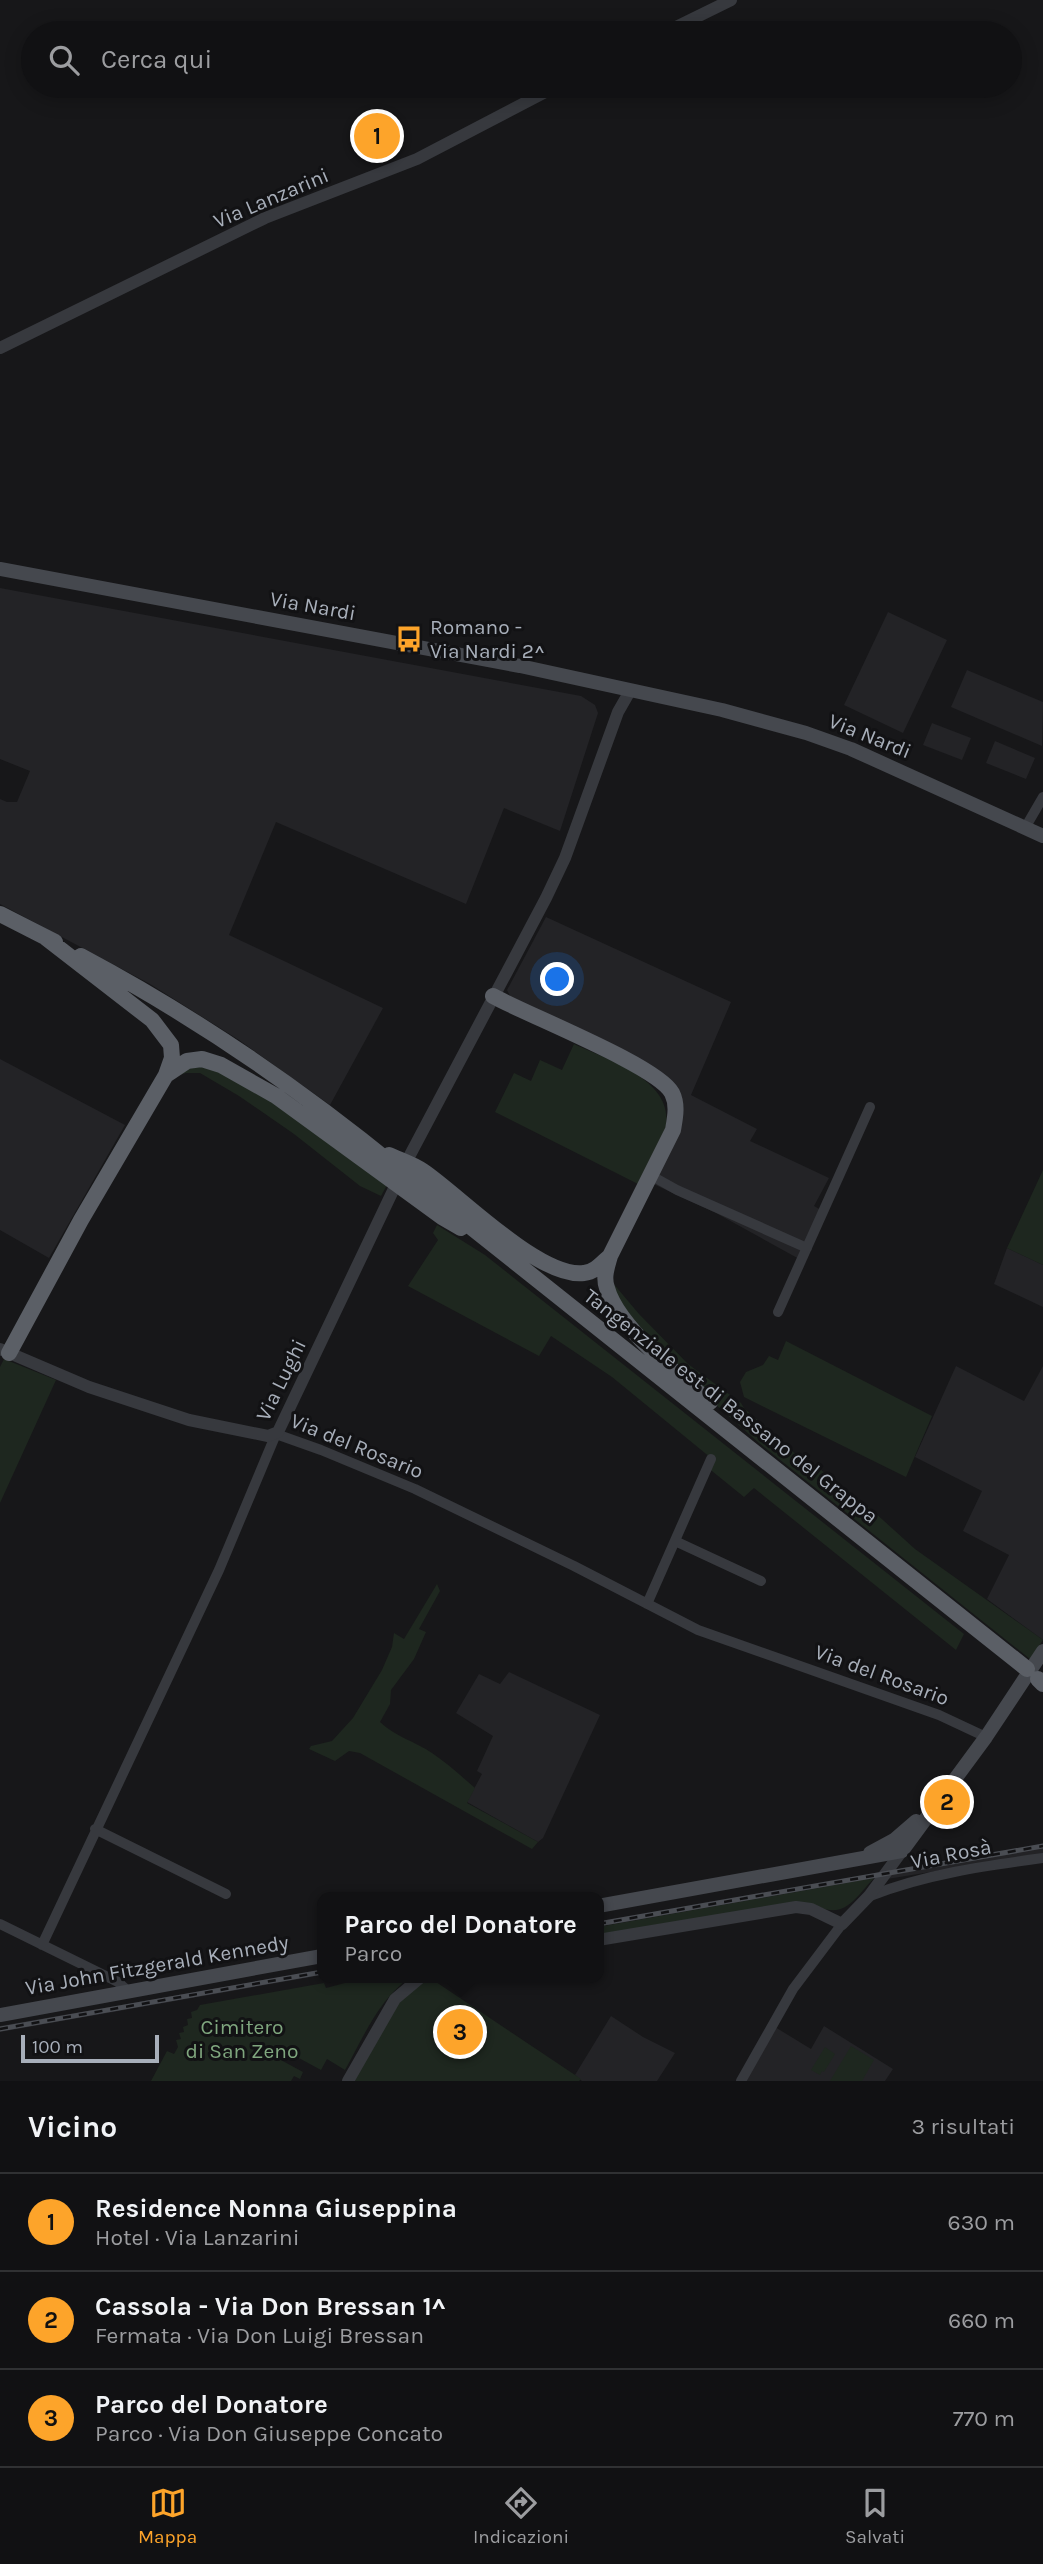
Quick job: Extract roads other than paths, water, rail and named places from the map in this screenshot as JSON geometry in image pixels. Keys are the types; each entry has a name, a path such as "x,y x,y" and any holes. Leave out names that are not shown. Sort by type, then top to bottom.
{"highway":[{"name":"Tangenziale est di Bassano del Grappa","path":"0,914 105,969 214,1033 294,1088 750,1447 1036,1677"},
{"path":"4,1351 166,1075 172,1058 171,1045 152,1020 46,938"},
{"path":"493,996 625,1059 657,1078 672,1093 676,1113 673,1130 610,1256 605,1275 607,1289 623,1318 665,1362 728,1417 750,1447"},
{"path":"166,1075 187,1061 202,1059 221,1065 276,1096 442,1217 499,1249"},
{"path":"370,1146 421,1170 523,1249 552,1267 586,1273 598,1268 610,1256"}],"main road":[{"name":"Via Nardi","path":"0,569 426,648 722,710 851,748 1043,836"},
{"path":"604,1905 856,1859 900,1846 986,1737 1043,1651"},
{"name":"Via John Fitzgerald Kennedy","path":"0,2015 317,1957"}],"street":[{"path":"689,21 732,0"},
{"name":"Via Lanzarini","path":"0,348 265,218 417,159 534,98"},
{"name":"Via Lughi","path":"41,1945 219,1570 276,1434 391,1193 565,858 624,689"},
{"path":"1025,828 1043,797"},
{"path":"778,1312 870,1107"},
{"path":"650,1175 677,1190 807,1248"},
{"name":"Via del Rosario","path":"4,1351 89,1387 189,1420 268,1436 276,1434 321,1450 415,1489 698,1630 939,1714 986,1737"},
{"path":"647,1604 711,1459"},
{"path":"675,1541 761,1581"},
{"path":"95,1829 226,1894"},
{"path":"741,2081 804,1972 842,1924 869,1896 900,1846"},
{"name":"Via Rosà","path":"869,1896 914,1880 1043,1858"},
{"path":"604,1939 796,1907 811,1909 842,1924"},
{"path":"0,1924 118,1982 130,1992"},
{"path":"348,2081 395,1999 414,1983"}],"railway":[{"path":"604,1923 1043,1846"},
{"path":"0,2029 317,1973"}],"place":[{"name":"Residence Nonna Giuseppina","path":"377,136"},
{"name":"Romano - Via Nardi 2^","path":"409,639"},
{"name":"Cassola - Via Don Bressan 1^","path":"947,1802"},
{"name":"Parco del Donatore","path":"460,2032"}],"park label":[{"name":"Cimitero di San Zeno","path":"242,2039"}]}
